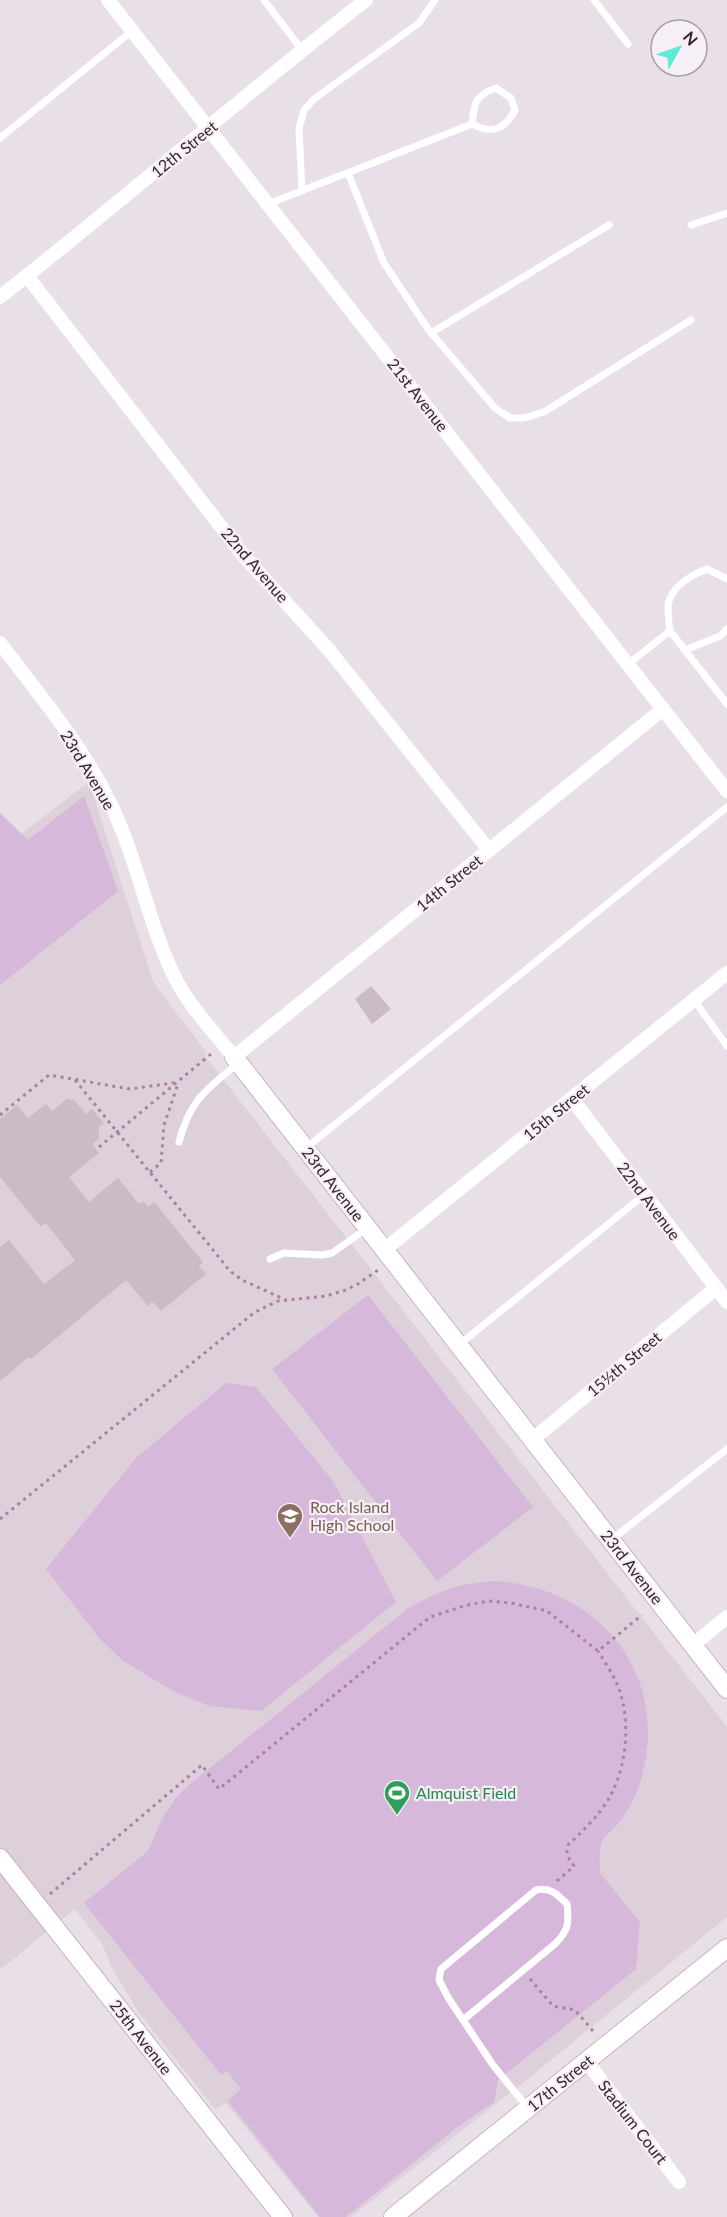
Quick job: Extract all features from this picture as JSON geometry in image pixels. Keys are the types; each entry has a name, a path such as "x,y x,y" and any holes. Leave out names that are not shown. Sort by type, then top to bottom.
{"street":[{"name":"21st Avenue","path":"108,0 727,791"},
{"name":"12th Street","path":"0,297 366,0"},
{"name":"22nd Avenue","path":"27,276 243,555 329,650 489,850"},
{"name":"23rd Avenue","path":"0,643 57,720 101,785 119,824 175,978 198,1012 727,1689"},
{"name":"14th Street","path":"236,1060 663,709"},
{"name":"15th Street","path":"384,1250 727,973"},
{"name":"22nd Avenue","path":"572,1099 727,1302"},
{"name":"15½th Street","path":"532,1440 716,1288"},
{"path":"693,1645 727,1617"},
{"name":"25th Avenue","path":"0,1858 283,2217"},
{"name":"17th Street","path":"393,2217 727,1948"},
{"name":"Stadium Court","path":"586,2062 679,2182"}],"lane":[{"path":"264,0 302,50"},
{"path":"302,191 299,129 304,110 314,99 419,23 435,0"},
{"path":"594,0 628,44"},
{"path":"0,138 132,31"},
{"path":"268,204 472,124 482,129 496,129 509,122 515,110 511,98 496,88 483,92 474,104 472,124"},
{"path":"348,173 384,263 431,333 495,408 510,418 524,418 543,412 691,320"},
{"path":"691,225 727,213"},
{"path":"431,333 609,225"},
{"path":"727,579 707,569 679,585 668,605 670,631 727,704"},
{"path":"685,650 720,636 727,629"},
{"path":"628,664 670,631"},
{"path":"305,1148 727,807"},
{"path":"694,1000 727,1046"},
{"path":"179,1142 184,1123 198,1098 236,1060"},
{"path":"458,1345 644,1195"},
{"path":"270,1259 284,1253 332,1253 367,1228"},
{"path":"611,1541 727,1449"},
{"path":"463,2020 565,1934 569,1922 567,1904 556,1893 544,1888 536,1890 441,1969 439,1980 448,1999 493,2065 528,2109"}],"path":[{"path":"99,1147 211,1054"},
{"path":"0,1115 49,1076 130,1089 179,1082"},
{"path":"75,1080 230,1271 242,1280 286,1300"},
{"path":"150,1172 161,1163 164,1125 179,1082"},
{"path":"0,1519 255,1312 286,1300 326,1296 346,1290 378,1269"},
{"path":"37,1905 202,1765 219,1789 430,1617 467,1605 489,1601 547,1611 598,1651 612,1673 620,1693 624,1711 625,1746 622,1761 608,1799 568,1845 566,1851 568,1858 574,1866 560,1878"},
{"path":"598,1651 642,1616"},
{"path":"523,1971 553,2006 575,2010 593,2031"}],"shaded area":[{"name":"Rock Island High School","path":"89,782 153,981 158,989 206,1052 205,1056 727,1727 727,1917 524,2082 351,2217 318,2217 226,2103 215,2109 139,2013 112,1968 102,1944 75,1909 0,1970 0,850"},
{"path":"84,796 118,891 0,985 0,813 28,840"},
{"path":"368,1295 533,1507 437,1581 272,1369"},
{"path":"226,1383 256,1387 333,1481 396,1602 261,1711 209,1706 175,1692 123,1661 100,1639 46,1569 136,1458"},
{"path":"495,1581 533,1587 567,1600 596,1619 619,1644 636,1673 646,1706 648,1742 641,1780 634,1797 618,1824 602,1841 600,1873 640,1922 636,1969 498,2080 494,2102 456,2128 346,2217 320,2217 228,2101 241,2089 227,2071 221,2075 84,1903 148,1851 162,1819 175,1799 190,1784 406,1610 449,1589"}],"building":[{"path":"371,986 391,1009 372,1024 355,999"},
{"path":"67,1099 74,1100 86,1114 92,1109 104,1123 99,1127 99,1139 92,1144 99,1153 69,1177 89,1202 118,1178 139,1204 143,1201 148,1207 154,1202 203,1262 199,1266 206,1274 161,1311 153,1302 148,1306 126,1280 31,1359 29,1357 0,1381 0,1247 9,1240 44,1284 75,1260 46,1223 41,1227 0,1177 0,1119 17,1105 28,1118 46,1104 52,1111"}],"place":[{"name":"Rock Island High School","path":"290,1539"},
{"name":"Almquist Field","path":"397,1816"}]}
